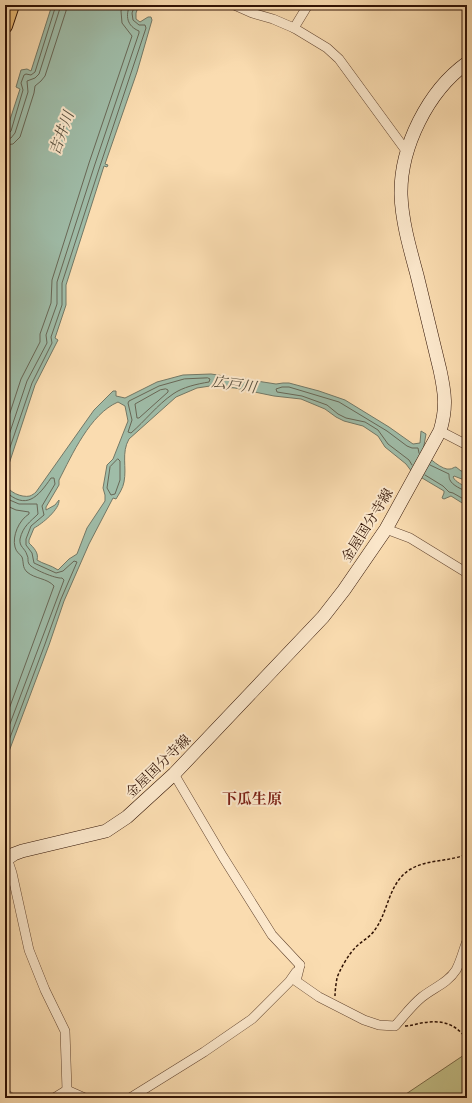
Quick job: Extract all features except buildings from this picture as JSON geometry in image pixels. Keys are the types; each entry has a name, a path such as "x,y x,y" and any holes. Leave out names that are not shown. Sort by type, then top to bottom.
{"main road":[{"path":"5,26 12,5"},
{"name":"金屋国分寺線","path":"6,859 22,851 106,831 127,817 174,774 323,617 364,563 386,529 439,433 445,414 445,393 405,230 402,184 407,152 417,128 434,96 450,78 467,63"}],"street":[{"path":"234,5 294,28 327,48 339,59 407,152"},
{"path":"294,28 308,5"},
{"path":"439,433 467,445"},
{"path":"386,529 410,538 467,573"},
{"path":"174,774 223,857 272,935 300,965"},
{"path":"6,859 12,873 29,950 45,990 65,1032 67,1090"},
{"path":"300,965 296,981 319,997 364,1020 379,1025 395,1026 410,1007 423,996 445,982 455,971 467,941"},
{"path":"130,1098 204,1052 252,1019 289,982 300,965"},
{"path":"54,1098 67,1090"},
{"path":"67,1090 85,1098"},
{"path":"5,1093 10,1098"}],"path":[{"path":"334,1004 337,977 353,950 374,931 386,909 388,900 396,884 410,870 422,864 458,859 467,854"},
{"path":"395,1026 445,1022 460,1031 467,1039"}],"shaded area":[{"path":"467,1053 467,1098 400,1098"}],"water":[{"path":"52,5 139,5 136,13 136,19 140,22 148,17 151,17 152,20 137,72 105,164 108,165 107,167 104,166 66,285 66,305 55,338 58,340 35,385 7,470 7,486 12,492 23,496 30,496 36,492 94,410 113,391 116,391 116,396 125,398 157,382 183,375 211,374 276,384 289,383 345,400 389,427 413,444 420,443 421,431 426,434 423,451 431,460 443,468 451,469 456,467 461,471 467,471 467,481 454,476 453,477 467,489 467,506 451,496 444,499 442,498 444,491 412,472 406,464 385,447 378,436 363,426 344,421 325,409 301,399 274,396 235,388 210,386 197,388 176,397 129,439 125,450 125,476 123,486 116,499 113,498 89,544 64,601 5,762 5,135 20,89 16,87 21,70 27,69 31,71","holes":["118,402 125,406 128,421 113,459 107,465 103,488 105,501 87,528 77,554 69,559 58,570 37,560 37,553 29,543 29,540 34,528 46,520 57,508 59,500 55,505 46,510 46,507 59,485 59,480 76,447 90,425 108,408"]}],"district":[{"name":"下瓜生原","path":"252,798"}],"water label":[{"name":"吉井川","path":"61,133"},
{"name":"広戸川","path":"234,384"}]}
